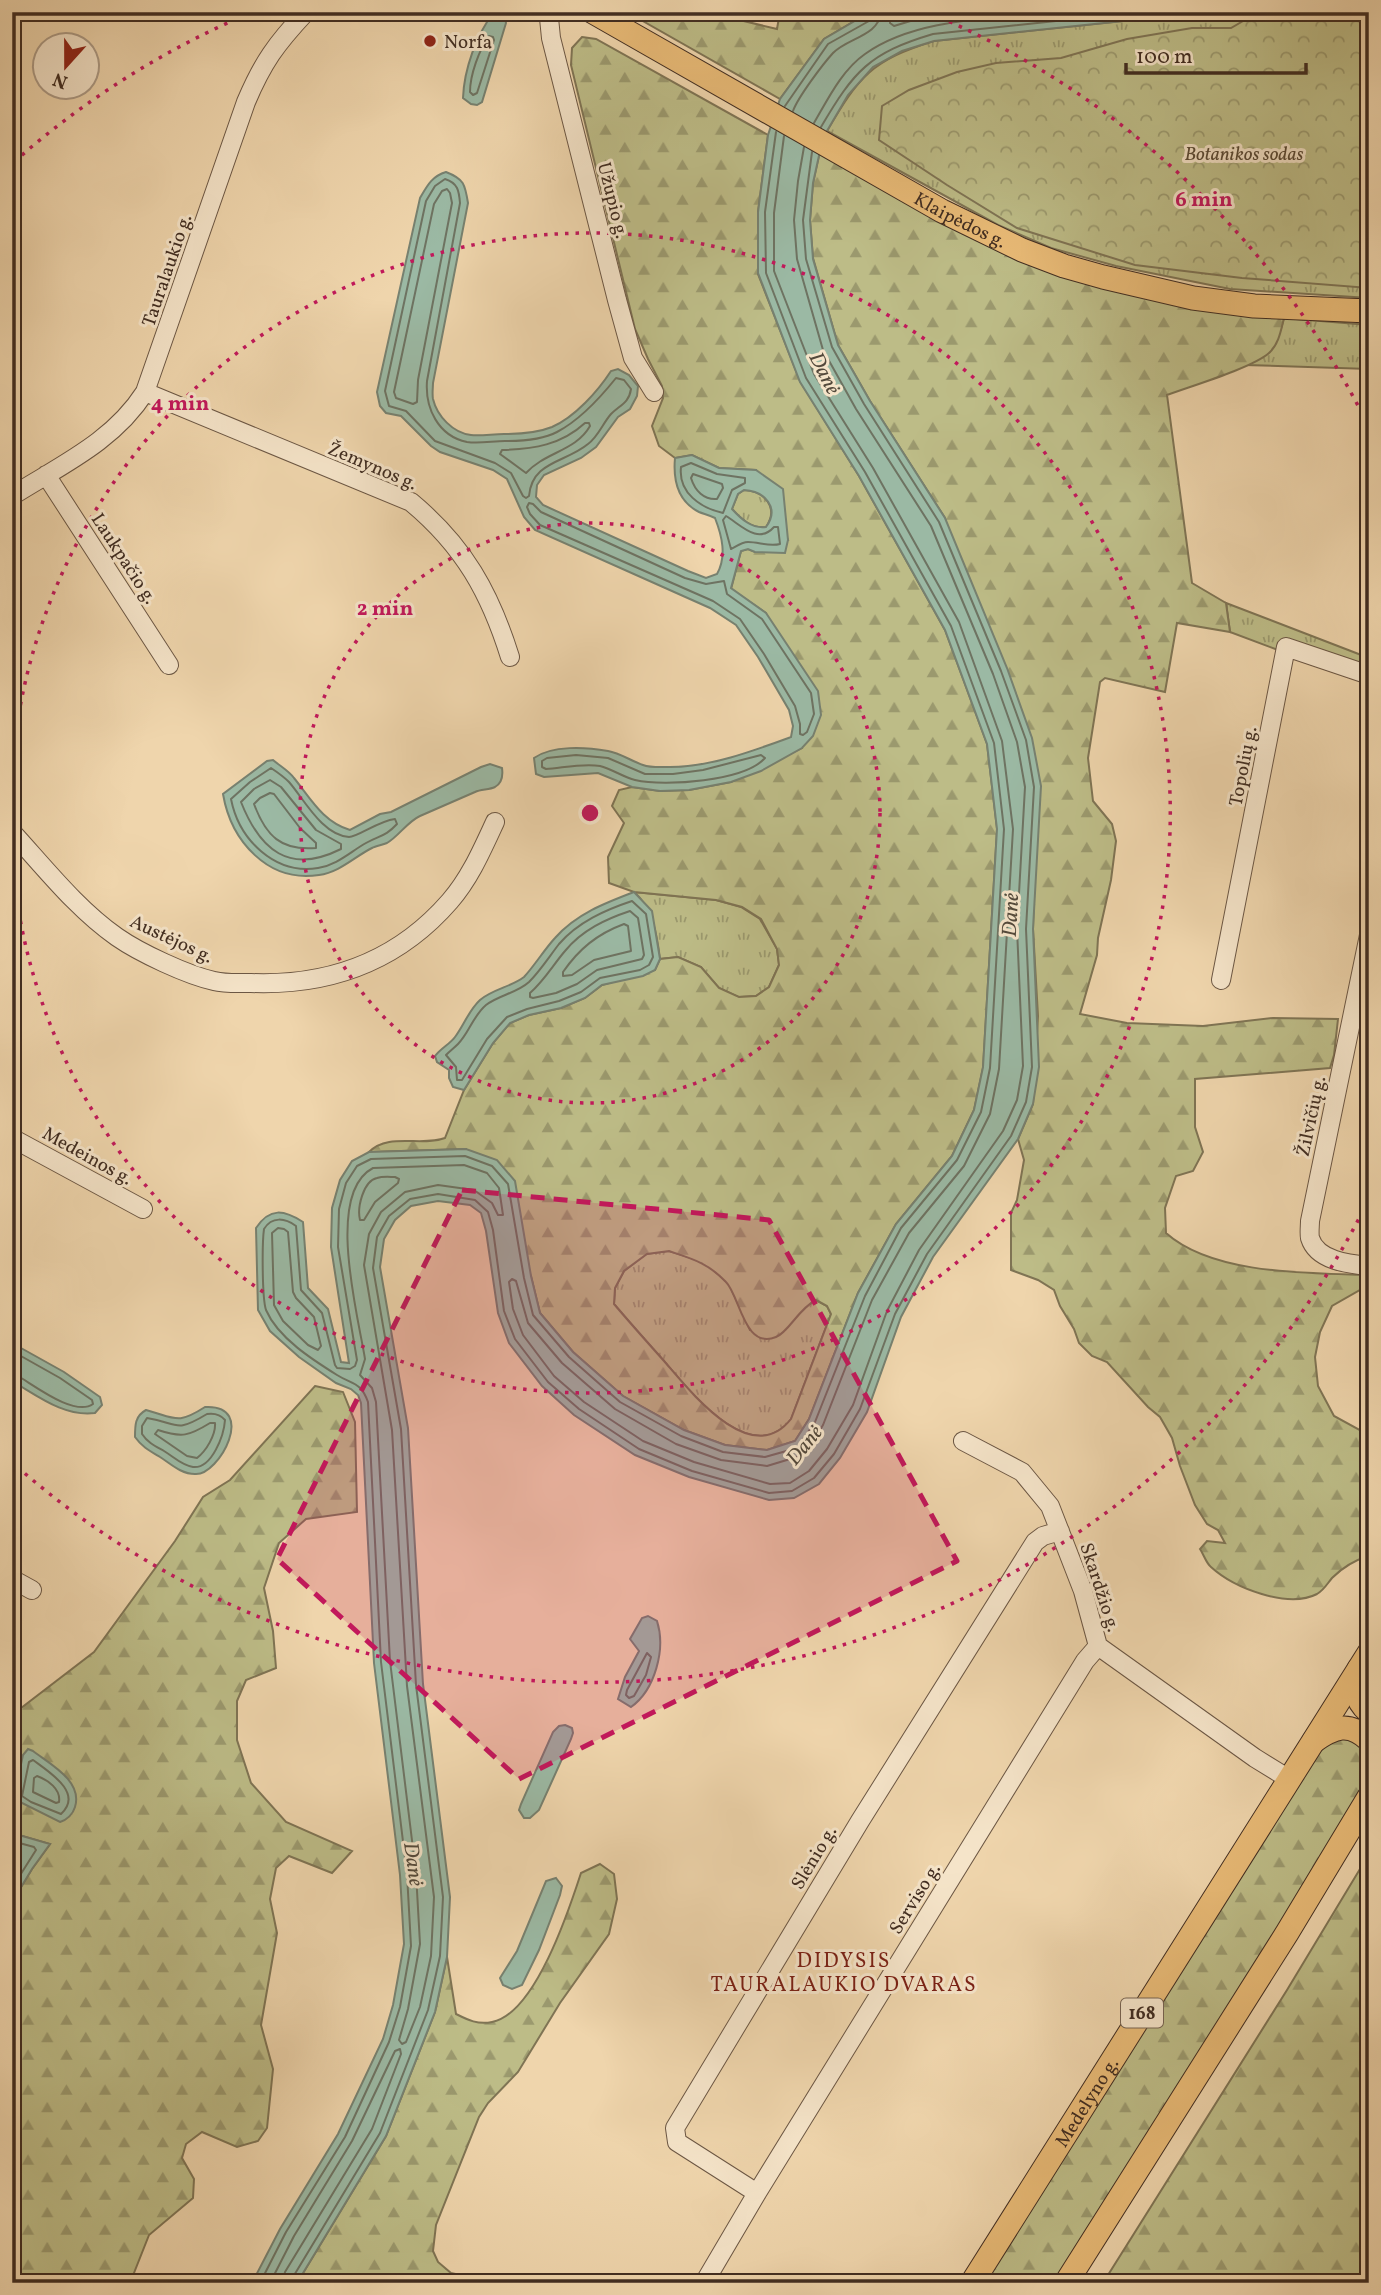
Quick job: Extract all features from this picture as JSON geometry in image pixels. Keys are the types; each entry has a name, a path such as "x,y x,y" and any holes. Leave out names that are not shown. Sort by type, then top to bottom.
{"main road":[{"name":"Klaipėdos g.","path":"593,12 982,232 1064,266 1193,298 1254,306 1369,311"},
{"path":"1364,1661 1355,1690 1361,1706 1369,1712"},
{"name":"168","path":"1311,1743 1364,1661"},
{"path":"1311,1743 1329,1730 1345,1727 1360,1731 1369,1740"},
{"name":"Medelyno g.","path":"971,2283 1311,1743"},
{"path":"1066,2283 1280,1945 1369,1797"}],"street":[{"name":"Tauralaukio g.","path":"12,496 101,441 118,427 145,392 246,102 267,58 306,12"},
{"name":"Užupio g.","path":"551,12 551,38 617,300 633,358 654,392"},
{"name":"Žemynos g.","path":"145,392 411,502 455,544 477,575 498,618 510,657"},
{"name":"Laukpačio g.","path":"46,475 169,664"},
{"name":"Topolių g.","path":"1221,980 1286,646 1369,675"},
{"name":"Austėjos g.","path":"12,832 92,918 119,939 189,973 216,982 275,984 318,980 357,968 397,948 432,919 456,893 468,877 495,822"},
{"name":"Žilvičių g.","path":"1369,935 1310,1221 1311,1238 1319,1251 1333,1259 1369,1266"},
{"name":"Medeinos g.","path":"12,1138 143,1209"},
{"name":"Skardžio g.","path":"963,1441 1022,1472 1050,1506 1083,1591 1098,1646 1255,1758 1289,1779"},
{"name":"Slėnio g.","path":"757,2193 677,2142 675,2129 860,1821 1035,1542 1060,1531"},
{"path":"12,1579 32,1590"},
{"name":"Serviso g.","path":"704,2283 1085,1661 1098,1646"}],"highlighted area":[{"path":"462,1190 769,1220 957,1561 519,1779 277,1559"}],"green space":[{"path":"627,12 706,12 777,29 780,12 876,12 865,15 824,39 780,99"},
{"name":"Botanikos sodas","path":"1185,12 1369,12 1369,298 1230,289 1116,266 1051,248 998,225 827,131 848,96 869,72 896,55 934,41 1161,17"},
{"name":"Botanikos sodas","path":"1251,12 1369,12 1369,288 1242,278 1135,265 1017,228 879,140 882,106 909,90 957,72 996,63 1061,58 1127,39 1192,28 1231,28"},
{"path":"582,37 596,39 768,135 758,212 758,274 800,381 859,476 945,630 987,744 997,829 983,1068 974,1110 952,1156 896,1224 858,1293 809,1419 795,1441 767,1450 725,1445 684,1430 623,1396 573,1352 540,1313 531,1276 466,1149 369,1152 377,1146 395,1141 445,1138 464,1090 493,1043 510,1023 529,1015 561,1008 585,998 602,985 655,970 660,959 678,957 701,967 719,988 739,997 756,996 769,987 779,965 777,949 761,919 742,907 716,900 634,892 609,883 608,857 624,823 612,806 619,790 632,787 660,791 689,790 731,782 802,748 766,613 731,589 741,551 748,549 755,552 788,540 756,470 719,468 692,455 675,458 659,446 652,426 663,398 662,386 635,329 571,65 572,48","holes":["669,1251 700,1262 713,1270 731,1289 750,1329 765,1339 781,1334 816,1300 827,1306 831,1314 791,1419 775,1432 758,1436 740,1431 722,1420 689,1390 614,1304 615,1288 624,1271 647,1254"]},
{"path":"820,151 951,225 1284,318 1275,345 1261,359 1236,371 1167,395 1192,583 1226,603 1230,632 1177,623 1165,692 1105,678 1100,682 1088,758 1093,801 1112,824 1116,841 1097,955 1080,1014 1127,1023 1203,1026 1273,1018 1338,1019 1330,1068 1195,1079 1195,1127 1203,1152 1193,1171 1176,1176 1165,1208 1166,1233 1186,1247 1209,1257 1263,1269 1369,1275 1365,1287 1332,1306 1320,1332 1315,1357 1318,1386 1334,1416 1369,1435 1369,1556 1344,1568 1317,1594 1291,1599 1262,1594 1233,1582 1209,1565 1200,1549 1207,1541 1225,1543 1218,1530 1207,1524 1195,1505 1172,1438 1160,1417 1107,1362 1092,1356 1079,1343 1054,1290 1038,1280 1011,1270 1011,1213 1017,1200 1024,1160 1018,1139 1033,1104 1038,1016 1033,929 1035,866 945,518 870,401 838,345 813,258 810,220 813,183"},
{"path":"1284,318 1369,325 1369,369 1247,365 1272,347"},
{"path":"744,490 764,497 768,502 771,513 766,527 751,525 732,509 738,494"},
{"path":"1226,603 1369,658 1369,681 1230,632"},
{"path":"634,892 716,900 741,907 760,919 777,949 779,965 769,987 756,996 738,997 719,988 701,967 678,957 660,959 650,914"},
{"path":"669,1251 704,1262 729,1284 750,1330 785,1330 804,1306 816,1300 827,1306 831,1314 791,1419 775,1432 758,1436 740,1431 722,1420 689,1390 614,1304 615,1288 624,1271 646,1254"},
{"path":"315,1386 343,1392 355,1422 357,1512 306,1519 279,1543 264,1588 273,1631 276,1668 246,1680 237,1701 237,1740 251,1783 286,1822 352,1851 332,1873 289,1856 276,1868 270,1899 277,1933 261,2025 273,2069 267,2128 258,2141 237,2147 202,2132 186,2144 182,2158 194,2179 193,2198 149,2235 130,2283 12,2283 12,1902 50,1844 12,1833 12,1715 94,1652 175,1541 203,1497 230,1480"},
{"path":"1343,1733 1369,1749 1368,1777 1285,1923 1057,2283 981,2283 1320,1745"},
{"path":"1369,1854 1369,2283 1103,2283 1287,1990"},
{"path":"600,1864 614,1874 617,1899 609,1934 560,2003 518,2072 488,2103 479,2117 436,2225 433,2251 438,2262 451,2273 496,2283 297,2283 386,2136 435,2012 447,1957 456,2014 482,2023 508,2015 522,2001 548,1958 581,1873"}],"water":[{"path":"494,12 504,13 506,23 482,102 471,104 463,98 469,65 482,31"},
{"name":"Danė","path":"876,12 1185,12 1161,17 934,41 902,51 873,67 848,95 827,131 813,183 810,220 813,259 838,345 870,401 945,518 1007,668 1032,738 1041,786 1033,929 1039,1067 1033,1104 1018,1139 933,1257 901,1317 867,1412 840,1458 819,1484 794,1498 769,1500 689,1477 635,1455 574,1415 542,1386 509,1343 498,1313 481,1213 470,1205 438,1201 411,1206 395,1220 384,1239 380,1267 408,1428 423,1684 450,1897 447,1957 435,2012 386,2136 297,2283 252,2283 280,2229 338,2134 383,2039 393,2005 404,1944 400,1875 374,1663 361,1403 358,1395 351,1389 336,1383 299,1357 270,1331 258,1310 256,1228 261,1221 278,1213 290,1215 303,1222 308,1288 328,1309 341,1362 349,1363 331,1247 332,1208 340,1180 352,1161 369,1152 466,1149 497,1160 515,1181 540,1313 573,1352 623,1396 684,1430 725,1445 767,1450 795,1441 809,1419 858,1293 896,1224 952,1156 974,1110 983,1067 997,829 987,744 945,630 859,476 800,382 758,273 758,212 768,135 780,99 824,39 865,15"},
{"path":"446,172 460,180 468,203 433,383 433,399 438,412 447,423 464,434 534,432 552,427 569,417 593,395 611,371 618,369 629,375 638,386 637,396 630,409 618,417 596,447 581,458 544,475 537,485 536,497 543,505 706,578 717,574 720,567 723,553 720,532 715,518 699,512 681,496 676,482 675,458 692,455 719,468 756,470 783,489 788,540 785,553 755,552 748,549 741,551 731,588 766,613 818,691 821,715 813,736 802,748 761,771 731,782 689,790 660,791 632,787 598,773 544,777 536,774 534,758 550,751 570,748 612,752 649,767 700,764 747,753 791,737 793,726 789,710 736,625 710,608 535,530 524,517 507,479 493,470 440,452 401,416 386,413 380,406 377,392 420,198 430,182","holes":["744,490 764,497 771,507 770,520 766,527 751,525 732,509 738,494"]},
{"path":"273,760 292,775 325,816 350,830 481,767 490,764 502,768 502,773 501,781 495,787 477,791 420,816 387,843 372,848 340,868 319,875 301,876 268,865 255,855 234,828 227,811 223,794 267,761"},
{"path":"634,892 652,911 660,959 655,970 643,976 602,985 585,998 561,1008 529,1015 510,1023 493,1043 464,1090 453,1087 449,1070 437,1062 435,1056 455,1037 476,1004 491,993 524,977 555,938 572,922 602,905"},
{"path":"12,1343 64,1372 100,1397 102,1405 95,1413 73,1412 52,1404 12,1381"},
{"path":"205,1407 221,1409 229,1416 231,1427 223,1453 204,1472 190,1474 181,1470 140,1444 135,1437 138,1418 146,1410 182,1418"},
{"path":"648,1616 657,1621 659,1656 652,1680 631,1707 618,1699 625,1677 639,1651 630,1639 642,1618"},
{"path":"559,1726 572,1728 571,1739 539,1810 530,1818 524,1818 519,1810 521,1804 553,1732"},
{"path":"28,1749 63,1774 74,1789 74,1810 63,1821 60,1822 16,1800 14,1796 23,1755"},
{"path":"12,1833 50,1844 12,1902"},
{"path":"556,1878 562,1886 560,1895 522,1985 512,1989 503,1985 500,1978 517,1951 546,1881"}],"place":[{"name":"Norfa","path":"430,41"}],"district":[{"name":"DIDYSIS TAURALAUKIO DVARAS","path":"844,1972"}]}
